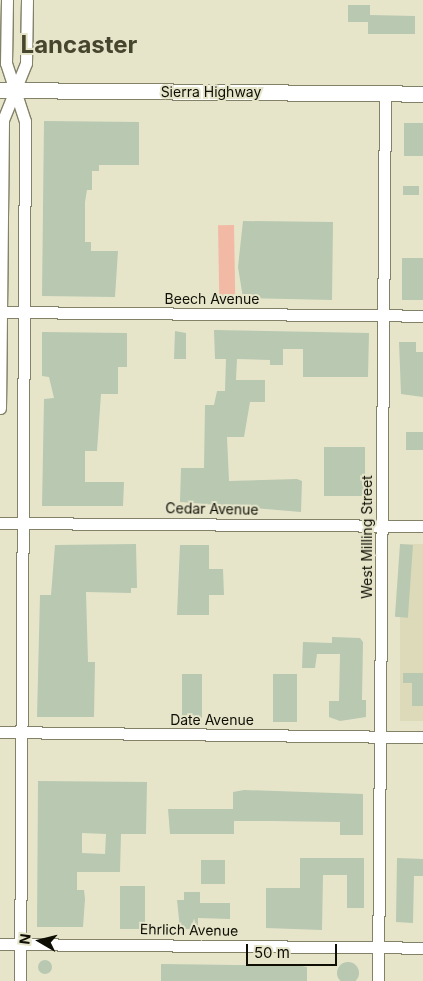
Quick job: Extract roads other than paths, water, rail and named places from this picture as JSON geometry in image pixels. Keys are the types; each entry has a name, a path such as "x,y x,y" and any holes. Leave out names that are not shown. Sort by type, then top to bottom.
{"main road":[{"name":"Sierra Highway","path":"0,90 423,94"}],"street":[{"path":"7,0 6,63 25,121 26,312 20,981"},
{"path":"0,408 3,120 26,64 27,0"},
{"name":"West Milling Street","path":"378,981 385,94"},
{"name":"Beech Avenue","path":"0,312 423,316"},
{"name":"Cedar Avenue","path":"0,523 423,526"},
{"name":"Date Avenue","path":"0,732 423,737"},
{"name":"Ehrlich Avenue","path":"0,944 423,948"}],"district":[{"name":"Lancaster","path":"79,45"}]}
